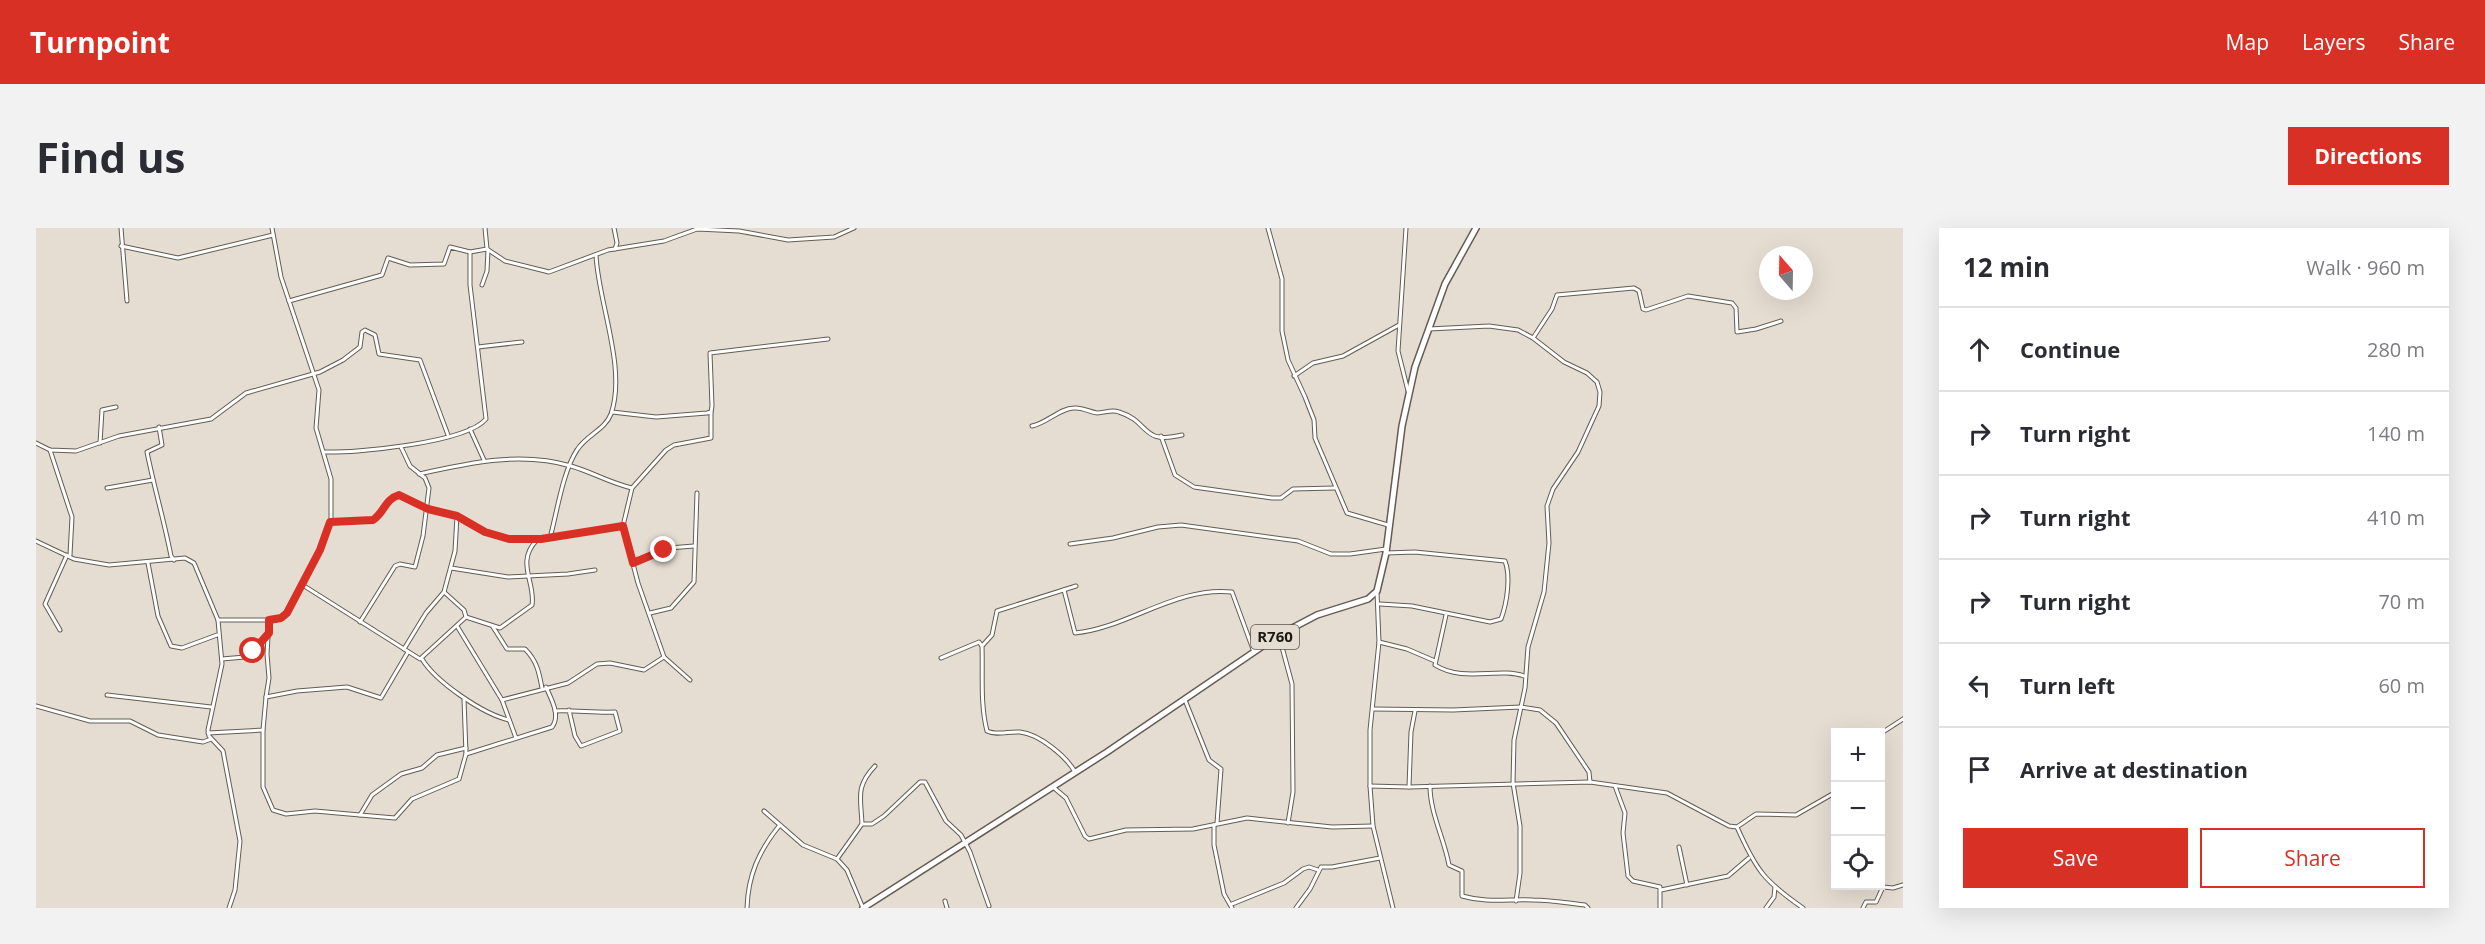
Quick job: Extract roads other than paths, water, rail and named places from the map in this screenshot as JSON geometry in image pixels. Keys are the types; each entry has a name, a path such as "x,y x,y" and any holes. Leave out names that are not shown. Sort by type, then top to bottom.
{"main road":[{"path":"1377,591 1386,551 1409,396 1428,329 1449,274 1474,229"},
{"name":"R760","path":"863,908 1185,700 1279,635 1317,615 1368,599 1377,591"}],"street":[{"path":"121,228 127,301"},
{"path":"218,620 269,620 281,618 287,613 320,550 330,522 331,479 316,433 320,399 289,301 272,228"},
{"path":"482,285 488,265 485,228"},
{"path":"614,228 617,243 615,249"},
{"path":"289,301 382,275 388,258 410,265 444,264 450,247 470,252 487,249 505,261 549,272 615,249 664,241 697,229 739,231 788,240 834,237 854,228"},
{"path":"1268,228 1282,279 1282,331 1294,376 1311,412 1315,438 1335,488 1347,513 1389,526"},
{"path":"1406,228 1398,351 1409,396"},
{"path":"121,246 177,258 273,235"},
{"path":"324,453 402,447 470,429 483,423 487,414 470,285 470,252"},
{"path":"550,538 569,465 583,441 604,425 612,412 616,367 596,255"},
{"path":"1533,338 1560,294 1634,288 1638,289 1643,309 1646,310 1688,296 1732,303 1736,308 1737,332 1781,321"},
{"path":"1294,376 1313,363 1343,357 1400,324"},
{"path":"1428,329 1506,326 1533,338 1564,362 1593,378 1599,386 1600,400 1575,460 1549,495 1544,592 1530,636 1524,676 1525,688 1514,740 1513,783 1520,826 1520,873 1516,901"},
{"path":"36,443 50,450 76,451 159,427 211,419 256,389 313,374 348,357 361,345 363,330 368,330 375,335 379,354 420,360 448,435"},
{"path":"690,680 664,657 633,563 623,526 632,488 671,446 711,438 710,357 714,351 828,339"},
{"path":"478,347 522,342"},
{"path":"100,443 102,410 116,407"},
{"path":"1032,426 1072,408 1098,413 1111,410 1143,425 1148,435 1161,436 1166,439 1182,435"},
{"path":"612,412 657,417 711,412"},
{"path":"159,427 162,445 147,452 174,560"},
{"path":"470,429 484,460"},
{"path":"1161,436 1175,476 1194,487 1272,498 1281,498 1293,489 1335,488"},
{"path":"360,622 395,566 400,564 411,568 416,566 428,509 429,488 424,478 410,466 402,447"},
{"path":"50,450 72,517 68,555 45,604 60,630"},
{"path":"419,474 484,460 528,460 569,465 613,484 632,488"},
{"path":"107,488 153,480"},
{"path":"650,613 671,608 692,586 697,493"},
{"path":"330,522 373,520 379,516 390,499 399,495 428,509 457,516 498,536 537,540 623,526"},
{"path":"404,649 426,613 444,592 455,551 457,516"},
{"path":"1070,544 1180,525 1298,541 1331,554 1414,552 1505,561 1507,580 1501,619 1490,622 1446,615 1412,606 1380,604"},
{"path":"466,617 502,627 532,605 526,575 529,551 537,540"},
{"path":"36,541 74,559 109,565 192,560 218,620 222,671 211,707 208,733 211,739 221,745 223,751 240,841 235,890 229,908"},
{"path":"633,563 669,549 695,546"},
{"path":"148,563 158,616 164,635 173,648 195,644 218,634"},
{"path":"451,568 497,576 567,574 595,570"},
{"path":"301,584 422,659 464,699 499,718 509,720"},
{"path":"982,646 992,635 998,611 1076,586"},
{"path":"1064,590 1075,633 1100,628 1183,598 1232,592 1254,652"},
{"path":"1377,591 1380,604 1379,642 1369,753 1370,786 1373,826 1393,908"},
{"path":"444,592 464,610 466,617"},
{"path":"1435,661 1446,615"},
{"path":"422,659 466,617"},
{"path":"269,620 267,654 269,678 263,730 263,787 273,810 286,814 315,811 399,816 412,799 459,779 466,754 464,699"},
{"path":"457,626 486,678 502,700 516,738"},
{"path":"466,754 552,726 556,722 555,711 534,659 525,649 507,649 492,626"},
{"path":"222,659 245,657 269,633"},
{"path":"1279,635 1292,684 1293,792 1288,824"},
{"path":"941,658 978,642 982,646 985,697 982,707 987,731 996,734 1025,733 1057,753 1070,764 1075,772"},
{"path":"1379,642 1407,649 1435,661 1439,667 1462,674 1511,673 1524,676"},
{"path":"266,697 294,691 347,687 379,698 408,652"},
{"path":"502,700 568,683 597,664 610,663 644,670 664,657"},
{"path":"107,694 211,707"},
{"path":"1185,700 1209,760 1221,770 1214,845 1224,894 1232,906 1284,883 1303,869 1310,867 1318,870"},
{"path":"36,706 82,720 130,721 158,735 203,742 211,739"},
{"path":"1373,709 1415,711 1521,707 1540,710 1556,723 1589,772 1590,782"},
{"path":"555,711 569,710 615,712 620,731 581,746 575,736 569,710"},
{"path":"1409,787 1411,732 1415,711"},
{"path":"1885,731 1903,719"},
{"path":"208,733 263,730"},
{"path":"360,815 372,795 401,774 422,768 437,755 466,748"},
{"path":"837,859 862,824 860,802 862,784 875,766"},
{"path":"862,824 876,822 924,781 946,821 961,836 970,852 989,906"},
{"path":"1370,786 1590,782 1667,793 1720,822 1737,827"},
{"path":"1615,785 1625,813 1623,833 1628,876 1633,881 1656,885 1661,890 1660,908"},
{"path":"1431,786 1430,805 1438,822 1449,865 1462,871 1462,896 1486,901 1579,904 1588,908"},
{"path":"1052,787 1066,798 1085,836 1089,839 1126,830 1193,829 1247,818 1332,827 1373,826"},
{"path":"1737,827 1756,814 1801,813 1831,795"},
{"path":"764,812 809,849 837,859 847,870 863,908"},
{"path":"747,908 747,891 752,871 760,854 779,826"},
{"path":"1737,827 1749,858 1774,887 1803,908"},
{"path":"1679,848 1687,885"},
{"path":"1296,908 1322,867 1380,858"},
{"path":"1661,890 1728,876 1749,858"},
{"path":"1863,908 1866,902 1876,902 1882,887 1893,888 1903,885"},
{"path":"1766,908 1774,897 1774,887"},
{"path":"945,901 947,908"}]}
